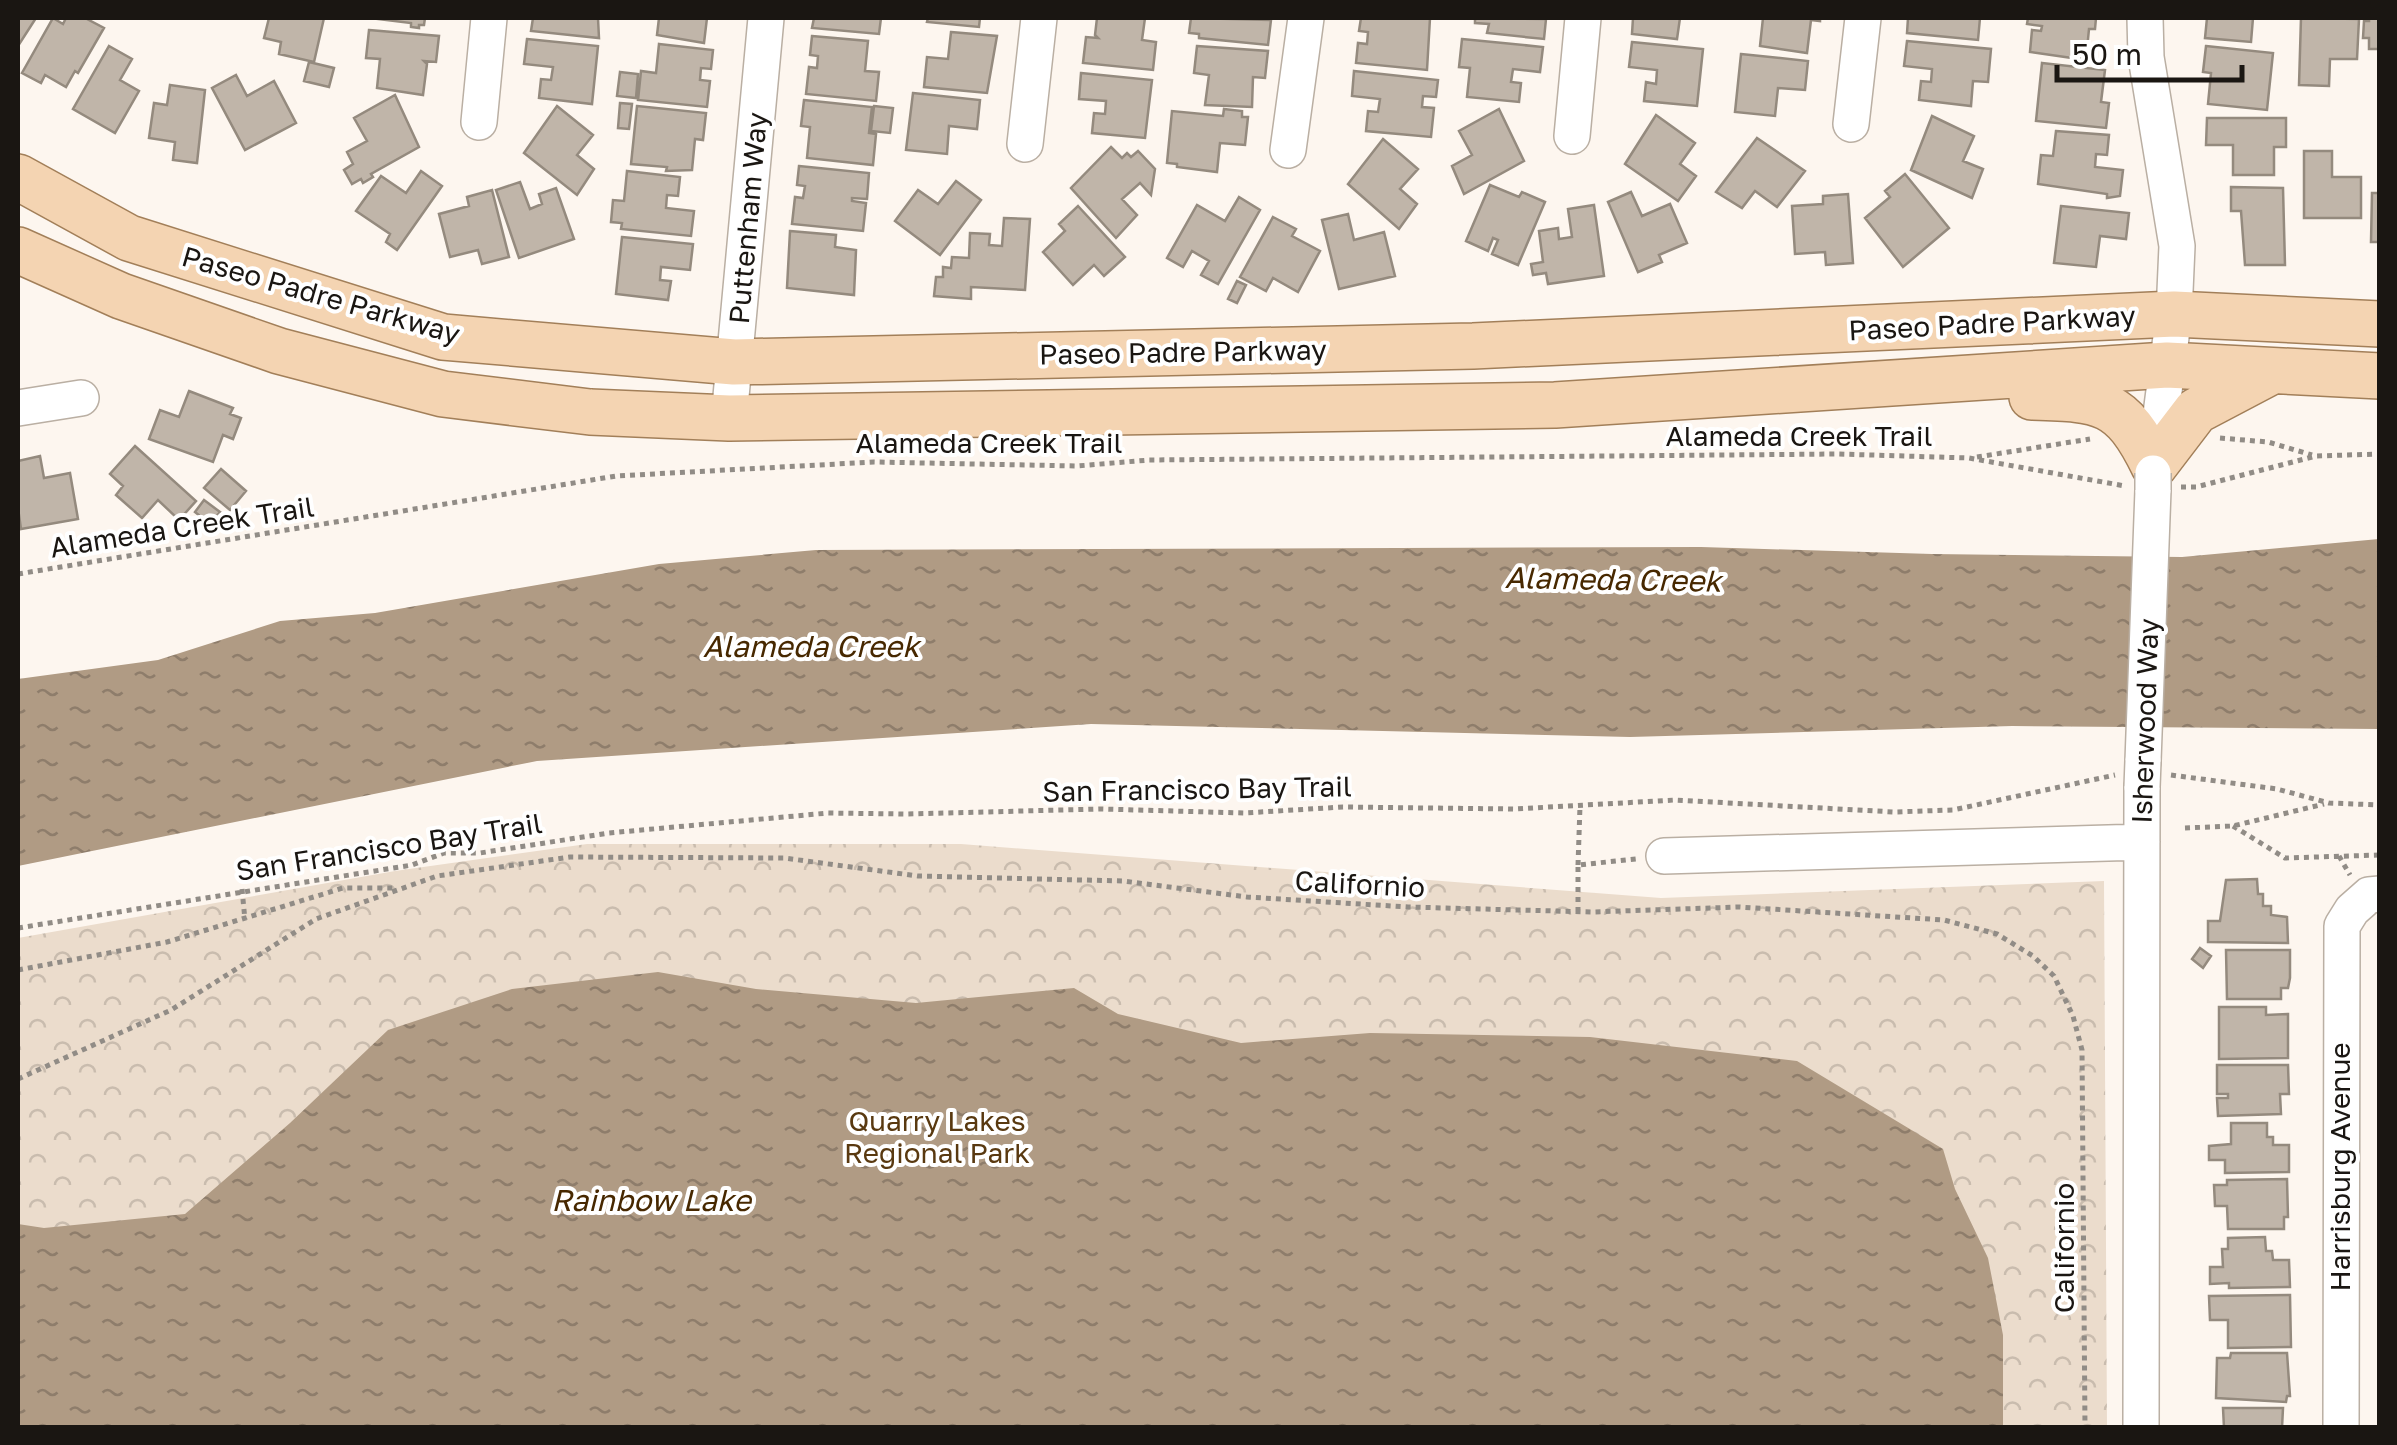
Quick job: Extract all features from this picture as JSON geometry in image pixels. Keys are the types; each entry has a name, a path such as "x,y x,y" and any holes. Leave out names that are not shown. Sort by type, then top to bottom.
{"main road":[{"name":"Paseo Padre Parkway","path":"18,177 128,238 443,337 734,362 1473,346 2174,314 2380,324"},
{"name":"Paseo Padre Parkway","path":"18,250 121,296 279,351 443,394 590,412 729,418 1555,404 2167,365 2380,376"},
{"path":"1866,385 1952,396 2085,398 2117,411 2155,452 2196,411 2274,370"}],"street":[{"path":"479,122 489,18"},
{"name":"Puttenham Way","path":"729,418 766,18"},
{"path":"1025,144 1039,18"},
{"path":"1288,150 1306,18"},
{"path":"1572,136 1582,18"},
{"path":"1851,124 1862,18"},
{"name":"Isherwood Way","path":"2141,1428 2146,675 2155,452 2174,314 2177,246 2146,57 2145,18"},
{"path":"18,408 81,398"},
{"path":"1664,856 2142,842"},
{"name":"Harrisburg Avenue","path":"2341,1428 2342,926 2361,894"}],"path":[{"name":"Alameda Creek Trail","path":"18,574 616,476 692,471 874,462 1077,466 1149,460 1399,457 1838,454 1969,458 2065,442 2155,452 2268,442 2316,456 2380,454"},
{"name":"San Francisco Bay Trail","path":"18,928 412,864 444,853 480,853 667,826 809,814 1102,809 1244,813 1342,806 1514,810 1676,800 1894,812 1953,810 2144,774 2277,789 2329,803 2380,805"},
{"path":"2185,828 2233,826 2329,803"},
{"path":"1578,912 1580,806"},
{"path":"2233,826 2286,858 2380,855"},
{"path":"1578,865 1664,856"},
{"path":"2339,856 2361,894"},
{"name":"Californio","path":"18,1078 122,1034 220,982 316,919 437,876 570,857 784,858 918,876 1123,881 1265,898 1445,909 1578,912 1739,908 1944,920 1997,934 2033,956 2054,976 2073,1016 2082,1050 2085,1428"},
{"path":"18,970 167,942 342,888 399,888"},
{"path":"242,890 246,920"}],"green space":[{"name":"Rainbow Lake","path":"587,844 961,844 1661,898 2104,881 2107,1427 18,1428 18,938 395,871"}],"water":[{"name":"Alameda Creek","path":"2379,539 2379,729 2012,726 1630,737 1091,724 537,761 18,866 18,679 158,660 280,621 375,613 659,564 816,550 1701,547 2182,557"},
{"name":"Rainbow Lake","path":"658,972 756,989 916,1003 1074,988 1118,1014 1241,1043 1370,1033 1590,1037 1797,1061 1943,1149 1955,1189 1988,1258 2003,1335 2003,1427 18,1427 18,1224 44,1228 185,1214 290,1123 388,1030 512,989"}],"building":[{"path":"18,18 36,18 18,46"},
{"path":"53,18 63,24 66,18 85,18 104,28 66,87 45,75 41,83 22,73"},
{"path":"269,18 324,18 314,62 279,54 281,42 264,38"},
{"path":"370,18 425,18 419,28 411,27 411,23"},
{"path":"533,18 598,18 599,38 531,31"},
{"path":"659,18 707,18 704,43 657,35"},
{"path":"814,18 881,18 879,34 812,28"},
{"path":"928,18 980,18 979,27 927,22"},
{"path":"1097,18 1145,18 1142,40 1156,42 1153,70 1083,63 1086,37 1098,38"},
{"path":"1191,18 1271,20 1268,45 1199,38 1199,34 1189,33"},
{"path":"1361,18 1430,18 1427,70 1356,63 1358,43 1367,44 1368,32 1359,31"},
{"path":"1475,18 1546,19 1544,39 1487,33 1489,24 1475,23"},
{"path":"1633,18 1680,18 1677,39 1632,34"},
{"path":"1763,18 1820,18 1820,21 1811,20 1807,53 1760,46"},
{"path":"1908,18 1980,18 1978,40 1907,33"},
{"path":"2028,18 2096,18 2095,29 2089,29 2086,60 2030,52 2032,30 2041,31 2042,26 2027,24"},
{"path":"2207,18 2253,18 2251,42 2205,38"},
{"path":"2301,18 2359,19 2357,59 2330,59 2329,86 2299,85"},
{"path":"2380,18 2380,49 2369,49 2369,38 2363,38 2364,21"},
{"path":"369,30 439,36 436,62 424,61 427,64 423,95 377,88 380,59 366,58"},
{"path":"951,32 997,36 987,93 924,87 927,57 948,59"},
{"path":"812,36 868,41 865,71 879,72 876,101 806,94 809,67 817,68 818,56 810,55"},
{"path":"527,39 598,46 592,104 539,98 541,79 551,80 553,67 524,64"},
{"path":"1462,39 1543,47 1540,72 1513,69 1511,82 1521,83 1519,102 1467,97 1470,68 1459,67"},
{"path":"1907,41 1991,49 1988,82 1973,81 1971,106 1919,100 1921,81 1931,82 1932,69 1904,66"},
{"path":"1632,42 1703,49 1697,106 1644,101 1646,82 1656,84 1657,70 1629,67"},
{"path":"659,44 713,50 711,69 701,68 700,80 710,81 707,107 638,100 641,71 656,73"},
{"path":"109,46 132,59 120,80 139,91 115,133 73,109"},
{"path":"1197,46 1268,51 1265,78 1253,77 1252,107 1205,105 1209,75 1194,73"},
{"path":"2206,46 2273,53 2267,110 2208,104 2211,73 2203,72"},
{"path":"1741,54 1808,61 1805,90 1778,88 1775,116 1735,112"},
{"path":"309,62 334,68 329,87 304,81"},
{"path":"2042,63 2105,70 2101,102 2109,103 2106,128 2036,121"},
{"path":"1354,71 1438,80 1436,97 1423,96 1422,107 1434,108 1431,137 1366,131 1368,111 1378,112 1380,99 1352,96"},
{"path":"620,72 638,74 636,98 617,96"},
{"path":"1081,73 1152,80 1145,138 1092,133 1094,113 1105,114 1106,101 1079,99"},
{"path":"236,75 247,96 274,81 296,123 245,150 212,88"},
{"path":"170,85 205,90 197,163 173,160 175,142 149,138 154,103 167,105"},
{"path":"913,93 980,100 977,129 949,126 947,154 906,150"},
{"path":"395,95 419,147 371,174 373,177 363,183 361,179 352,184 344,170 353,164 347,152 367,141 354,118"},
{"path":"804,100 872,107 869,133 876,134 873,165 807,158 810,127 801,126"},
{"path":"620,103 632,104 629,129 618,128"},
{"path":"557,106 593,135 577,155 594,169 577,195 524,153"},
{"path":"637,106 706,113 703,140 695,139 692,170 666,171 667,167 631,164"},
{"path":"874,106 893,108 890,133 871,131"},
{"path":"1224,109 1242,111 1242,117 1248,117 1245,145 1220,143 1217,172 1167,163 1172,111 1223,116"},
{"path":"1499,109 1524,161 1464,194 1452,166 1472,155 1459,131"},
{"path":"1656,115 1695,143 1680,164 1696,176 1678,201 1625,164"},
{"path":"1932,116 1974,136 1963,161 1983,169 1972,198 1911,170"},
{"path":"2207,118 2286,118 2286,147 2274,147 2274,175 2233,175 2233,145 2206,145"},
{"path":"2056,131 2109,135 2107,155 2096,154 2095,167 2123,170 2120,196 2107,198 2107,194 2038,184 2041,155 2053,156"},
{"path":"1757,138 1805,171 1777,207 1755,191 1742,208 1716,192"},
{"path":"1383,139 1418,169 1400,189 1417,204 1399,229 1348,184"},
{"path":"1111,147 1122,158 1138,151 1155,169 1151,195 1140,183 1122,199 1137,215 1116,238 1071,188"},
{"path":"2304,151 2332,151 2332,177 2361,177 2361,218 2304,218"},
{"path":"799,166 869,173 867,199 852,198 866,203 863,231 792,224 795,197 803,198 805,186 797,185"},
{"path":"421,171 442,186 397,250 386,242 390,234 356,211 381,176 406,193"},
{"path":"627,171 680,177 678,196 667,195 666,208 694,211 691,236 621,229 622,223 611,222 613,200 624,201"},
{"path":"1905,174 1949,228 1903,267 1865,218 1890,197 1885,191"},
{"path":"956,181 981,200 940,255 895,221 918,190 938,204"},
{"path":"520,182 530,209 542,204 539,194 556,188 574,239 519,258 496,190"},
{"path":"1490,185 1545,202 1518,265 1492,254 1498,240 1493,238 1488,251 1466,241"},
{"path":"2231,187 2283,188 2285,265 2245,265 2241,211 2231,211"},
{"path":"492,190 509,257 482,264 478,250 450,257 439,214 469,206 467,197"},
{"path":"1631,192 1642,216 1670,204 1687,243 1659,255 1662,262 1638,272 1608,202"},
{"path":"2372,193 2380,193 2380,242 2371,242"},
{"path":"1848,194 1853,263 1826,265 1825,252 1795,254 1792,206 1823,204 1823,196"},
{"path":"1239,197 1260,210 1218,284 1201,275 1209,261 1192,251 1183,267 1167,258 1197,205 1225,221"},
{"path":"1594,205 1604,276 1548,284 1546,273 1533,275 1531,264 1543,262 1539,231 1558,228 1559,239 1572,237 1568,209"},
{"path":"1078,206 1125,257 1104,276 1094,265 1073,285 1043,252 1065,231 1059,224"},
{"path":"2061,206 2129,213 2126,239 2100,236 2096,267 2054,263"},
{"path":"1348,214 1354,240 1384,232 1395,276 1339,289 1322,220"},
{"path":"1273,217 1296,229 1292,236 1320,251 1298,292 1273,278 1266,291 1240,277"},
{"path":"1004,218 1030,219 1025,290 971,287 971,299 934,296 936,277 943,277 943,267 951,268 952,257 969,258 970,233 990,234 989,245 1002,246"},
{"path":"790,231 836,235 835,247 856,250 854,295 787,288"},
{"path":"622,237 693,244 690,270 661,267 660,280 671,281 668,300 616,294"},
{"path":"1237,281 1246,285 1237,303 1228,299"},
{"path":"189,391 233,408 230,414 241,418 233,439 223,435 213,462 149,439 160,410 179,417"},
{"path":"135,446 196,501 179,520 158,500 142,518 116,495 123,486 110,474"},
{"path":"40,456 44,478 70,473 78,519 21,529 18,461"},
{"path":"221,469 246,491 230,510 204,488"},
{"path":"204,500 220,512 210,524 195,512"},
{"path":"2257,879 2263,906 2271,906 2271,915 2287,917 2288,943 2208,942 2208,921 2220,921 2226,880"},
{"path":"2200,948 2211,956 2203,968 2192,959"},
{"path":"2226,950 2290,950 2290,978 2288,988 2281,988 2281,999 2227,999"},
{"path":"2219,1007 2266,1007 2266,1015 2288,1014 2288,1058 2219,1059"},
{"path":"2217,1065 2288,1065 2289,1094 2280,1094 2281,1114 2218,1116 2217,1098 2228,1098 2228,1094 2217,1094"},
{"path":"2231,1123 2267,1123 2267,1137 2273,1137 2273,1145 2289,1145 2289,1172 2225,1173 2225,1160 2209,1160 2209,1146 2231,1144"},
{"path":"2287,1179 2288,1217 2284,1217 2284,1229 2228,1229 2227,1206 2215,1206 2214,1185 2227,1185 2227,1180"},
{"path":"2265,1237 2266,1251 2272,1251 2273,1260 2289,1260 2290,1287 2229,1288 2229,1283 2210,1284 2210,1267 2223,1267 2222,1249 2228,1249 2228,1238"},
{"path":"2290,1295 2291,1347 2228,1348 2228,1320 2210,1320 2209,1296"},
{"path":"2231,1353 2287,1353 2290,1396 2286,1402 2216,1398 2217,1358 2230,1358"},
{"path":"2223,1408 2283,1408 2282,1428 2224,1428"}],"park label":[{"name":"Quarry Lakes Regional Park","path":"937,1137"}]}
